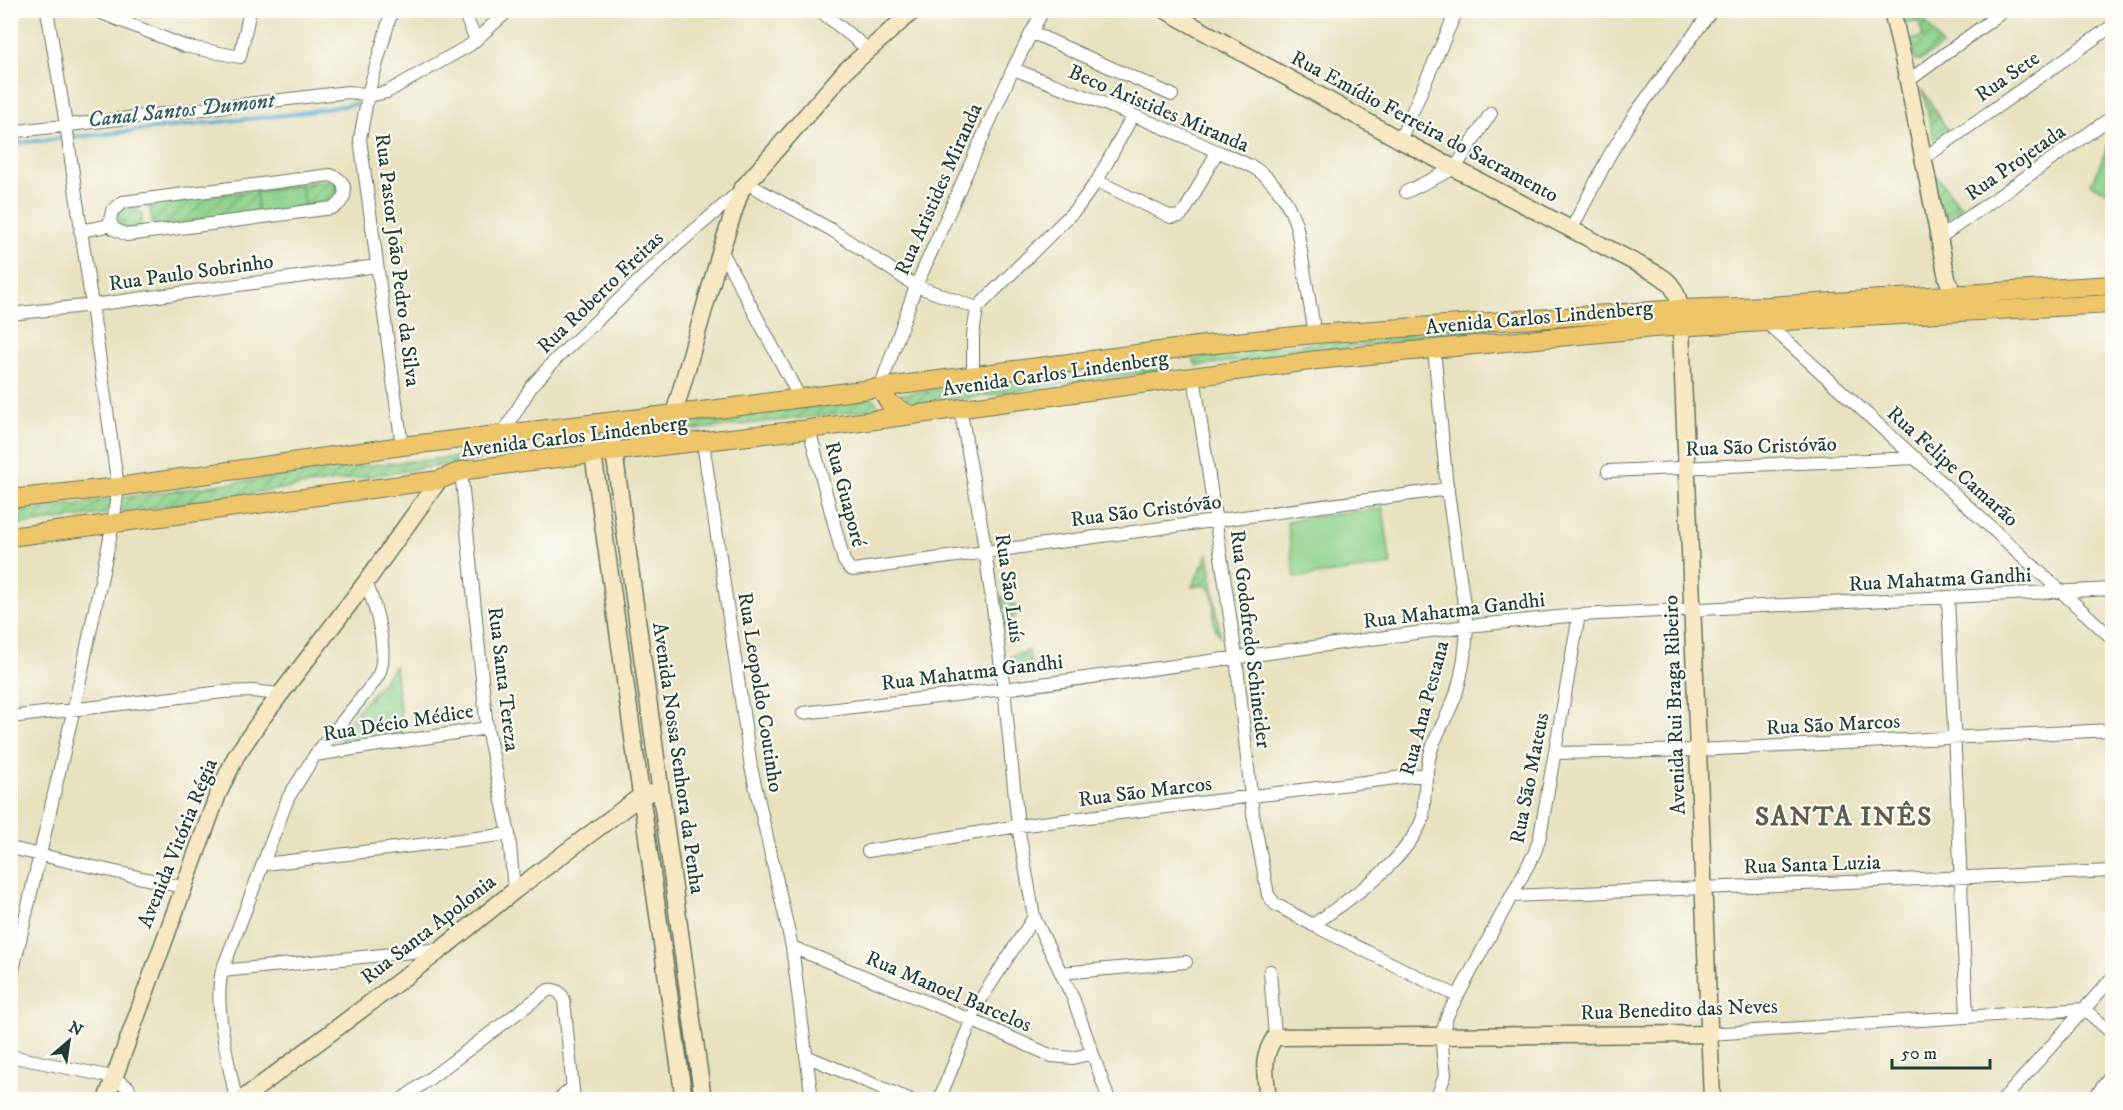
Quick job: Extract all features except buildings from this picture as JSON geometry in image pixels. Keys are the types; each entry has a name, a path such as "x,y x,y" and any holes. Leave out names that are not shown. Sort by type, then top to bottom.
{"main road":[{"name":"Avenida Carlos Lindenberg","path":"10,537 439,480 461,471 910,416 960,407 1317,360 1681,318 1953,294 2112,285"},
{"path":"1953,294 1959,313"},
{"name":"Avenida Carlos Lindenberg","path":"10,499 118,487 402,446 589,425 1161,350 1315,334 1681,318 1767,323 2112,304"},
{"path":"1161,350 1183,362 1194,376"},
{"path":"880,388 890,404 910,416"},
{"path":"614,452 625,439 661,434 669,426 674,414"}],"street":[{"path":"10,983 74,708 113,524 118,487 93,305 47,10"},
{"path":"94,10 184,46 240,57 250,10"},
{"name":"Rua Pastor João Pedro da Silva","path":"392,10 368,94 360,139 402,446"},
{"path":"463,10 476,40"},
{"path":"10,132 348,92 368,94 387,92 456,55 509,10"},
{"path":"819,10 868,50"},
{"path":"674,414 721,250 745,187 846,70 914,10"},
{"name":"Rua Aristides Miranda","path":"880,388 916,286 1013,69 1043,10"},
{"name":"Rua Emídio Ferreira do Sacramento","path":"1165,10 1400,140 1666,279 1677,294 1681,318"},
{"path":"1400,140 1457,10"},
{"path":"1892,10 1947,278 1953,294"},
{"path":"1908,81 2006,10"},
{"path":"1572,228 1635,114 1711,11"},
{"name":"Rua Sete","path":"1923,158 2112,26"},
{"path":"1031,32 1172,95"},
{"name":"Beco Aristides Miranda","path":"1013,69 1133,115 1255,169 1270,182 1284,198 1298,228 1315,334"},
{"path":"1406,192 1455,168 1491,113"},
{"path":"973,375 973,335 977,308 1077,208 1097,181 1133,115"},
{"name":"Rua Projetada","path":"1939,238 2112,117"},
{"path":"1097,181 1171,217 1180,216 1217,152"},
{"path":"330,175 340,179 345,189 340,203 332,208 127,235 118,232 112,225 112,211 123,202 330,175"},
{"path":"745,187 832,230 916,286 977,308"},
{"name":"Rua Roberto Freitas","path":"502,435 531,387 556,359 675,247 745,187"},
{"path":"80,231 112,225"},
{"path":"721,250 800,398"},
{"name":"Rua Paulo Sobrinho","path":"10,314 93,305 377,266"},
{"name":"Avenida Rui Braga Ribeiro","path":"1681,318 1712,1100"},
{"name":"Rua Felipe Camarão","path":"1767,323 2112,638"},
{"name":"Rua Ana Pestana","path":"1313,925 1365,888 1411,840 1423,818 1427,774 1433,745 1456,694 1467,626 1448,489 1434,348"},
{"name":"Rua Godofredo Schineider","path":"1194,376 1217,520 1236,657 1251,796 1265,887 1275,903 1313,925"},
{"name":"Rua São Luís","path":"960,407 985,550 1004,688 1018,826 1034,917 1073,998 1109,1100"},
{"name":"Avenida Nossa Senhora da Penha","path":"610,422 703,1100"},
{"name":"Avenida Nossa Senhora da Penha","path":"589,425 595,454 684,1100"},
{"name":"Rua Guaporé","path":"808,429 844,561 849,568"},
{"name":"Rua Leopoldo Coutinho","path":"703,442 751,767 792,947 812,1100"},
{"name":"Rua São Cristóvão","path":"1608,471 1916,458"},
{"name":"Rua Santa Tereza","path":"461,471 487,728 509,834 514,891"},
{"name":"Avenida Vitória Régia","path":"106,1100 112,1077 218,794 236,756 279,694 366,582 439,480"},
{"name":"Rua São Cristóvão","path":"849,568 853,570 985,550 1448,489"},
{"path":"604,519 623,516"},
{"path":"236,1100 219,1004 218,987 222,971 265,864 288,798 315,755 379,674 382,652 375,607 366,582"},
{"path":"613,589 633,586"},
{"name":"Rua Mahatma Gandhi","path":"804,713 1467,626 1579,615 2112,589"},
{"path":"1948,598 1967,1017"},
{"name":"Rua São Mateus","path":"1442,1036 1448,1014 1457,996 1535,852 1556,753 1579,615"},
{"path":"10,717 223,692 252,691 279,694"},
{"name":"Rua Décio Médice","path":"315,755 487,728"},
{"name":"Rua São Marcos","path":"1556,753 1698,750 2112,730"},
{"name":"Rua São Marcos","path":"868,851 1018,826 1427,774"},
{"path":"642,795 661,791"},
{"name":"Rua Santa Apolonia","path":"241,1100 642,795"},
{"path":"265,864 509,834"},
{"path":"10,848 183,887"},
{"name":"Rua Santa Luzia","path":"1512,896 2112,871"},
{"path":"656,900 675,898"},
{"path":"939,1100 971,1020 985,993 1034,917"},
{"path":"1313,925 1457,996"},
{"name":"Rua Manoel Barcelos","path":"792,947 971,1020 1052,1056 1073,1058 1092,1053"},
{"path":"222,971 442,949"},
{"path":"1061,973 1186,962"},
{"path":"1269,1100 1264,1064 1266,1053 1275,1037 1270,971"},
{"path":"2003,1100 2112,978"},
{"path":"404,1099 548,990 558,991 564,1000 573,1094 558,1100"},
{"path":"670,1002 689,999"},
{"path":"2084,1009 2112,1033"},
{"name":"Rua Benedito das Neves","path":"1275,1037 1710,1034 2084,1009"},
{"path":"1436,1100 1444,1075 1442,1036"},
{"path":"10,1056 112,1077 128,1087 134,1100"},
{"path":"806,1056 911,1100"},
{"path":"2093,1100 2112,1074"}],"green space":[{"path":"1902,11 1918,11 1942,45 1920,61 1916,61 1910,40 1923,37 1919,21 1905,24"},
{"path":"1922,89 1952,137 1936,147"},
{"path":"2112,138 2112,194 2091,184"},
{"path":"1925,161 1962,208 1941,223"},
{"path":"329,180 337,183 340,193 334,202 304,206 256,192 258,212 153,227 149,204"},
{"path":"301,186 304,206 258,212 256,192"},
{"path":"130,206 138,210 142,218 138,226 130,230 122,226 118,218 122,210"},
{"path":"1522,323 1523,326 1197,366 1190,355"},
{"path":"1162,360 1164,366 1162,370 920,405 902,402 892,395"},
{"path":"873,398 881,409 677,432 676,424"},
{"path":"478,455 479,460 11,526 10,513 348,467"},
{"path":"1383,508 1391,565 1295,578 1287,521"},
{"path":"1208,554 1220,635 1214,624 1214,604 1210,591 1205,585 1192,587"},
{"path":"1000,596 1010,601 1019,610 1005,629 1003,617 1011,611 1002,607"},
{"path":"1029,651 1032,672 1012,675 1010,658 1015,654"},
{"path":"395,666 403,735 345,744 339,737 341,731"}],"waterway":[{"name":"Canal Santos Dumont","path":"10,144 294,114 355,104"}],"district":[{"name":"SANTA INÊS","path":"1844,816"}]}
